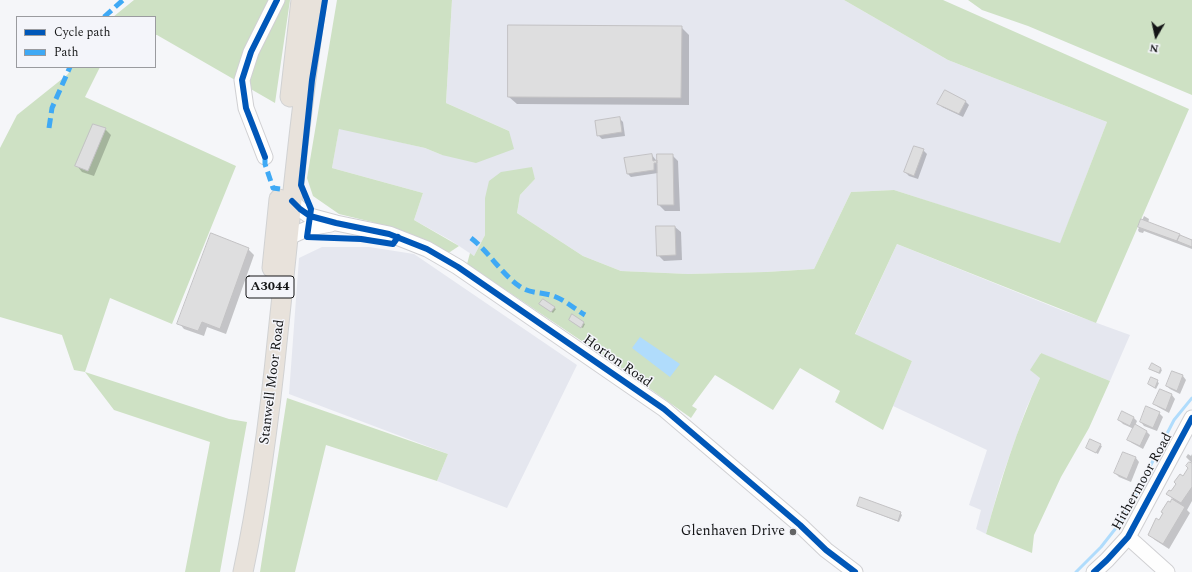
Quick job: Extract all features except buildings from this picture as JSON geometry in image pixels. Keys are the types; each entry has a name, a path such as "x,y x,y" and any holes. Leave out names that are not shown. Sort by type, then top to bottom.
{"main road":[{"name":"Stanwell Moor Road","path":"230,572 255,433 301,0"},
{"name":"Stanwell Moor Road","path":"243,572 256,506 267,436 305,80 317,0"}],"street":[{"path":"265,157 246,108 242,80 250,52 277,0"},
{"name":"Horton Road","path":"292,201 300,210 310,216 389,234 427,249 458,267 664,409 800,525 826,550 855,572"},
{"name":"Horton Road","path":"289,237 309,228 336,223"},
{"name":"Hithermoor Road","path":"1094,572 1128,537 1192,418"},
{"path":"1128,537 1167,572"}],"shaded area":[{"path":"452,0 844,0 948,60 1107,122 1060,244 894,190 851,192 814,269 688,274 621,271 583,256 517,213 520,195 535,179 531,167 485,198 485,235 474,256 450,240 414,220 423,193 332,168 339,128 425,148 442,155 509,131 446,103"},
{"path":"897,244 1061,310 1130,335 1110,381 1040,353 1040,378 1026,409 1001,480 986,534 976,529 981,510 969,505 987,450 893,406 912,361 855,335"},
{"path":"322,247 369,247 414,254 577,365 507,508 437,481 448,454 289,394 299,258"}],"green space":[{"path":"134,0 290,0 275,103 156,35 156,16 114,16"},
{"path":"337,0 452,0 446,103 509,131 514,149 476,163 442,155 425,148 339,129 332,168 423,193 414,220 459,246 450,252 444,253 372,222 339,214 313,196 307,178"},
{"path":"844,0 943,0 1189,109 1096,323 897,244 855,334 912,361 883,430 835,402 840,391 800,368 773,410 715,375 692,406 697,409 691,418 604,356 467,264 470,253 474,256 485,235 485,198 489,181 501,172 532,167 535,179 520,195 517,213 583,256 621,271 688,274 814,269 851,192 894,190 1060,243 1107,122 948,60"},
{"path":"968,0 1192,0 1192,95 1028,26 982,10"},
{"path":"72,68 100,68 85,97 236,166 172,324 110,298 85,372 74,370 62,335 0,317 0,148 17,115 67,75"},
{"path":"1041,353 1110,381 1089,428 1061,477 1034,535 1032,553 986,534 1010,454 1040,378 1030,370"},
{"path":"85,372 229,419 247,422 220,572 185,572 210,442 114,410"},
{"path":"287,398 448,454 437,481 326,445 295,572 260,572"}],"water":[{"path":"640,337 680,364 670,377 632,348"}],"waterway":[{"path":"1076,572 1101,547 1123,519 1174,420 1192,398"}],"marked path":[{"path":"105,16 123,0"},
{"path":"49,128 52,108 70,68"},
{"path":"265,157 265,164 273,188 280,189"},
{"path":"471,238 515,283 522,288 556,297 585,315"}],"cycle path":[{"path":"265,157 246,108 242,80 251,52 277,0"},
{"path":"325,0 312,80 301,185 311,209 307,237 361,239 393,244 398,237"},
{"path":"292,201 310,216 389,234 427,249 458,267 664,409 800,525 826,550 855,572"},
{"path":"1094,572 1128,537 1192,418"}],"place":[{"name":"Glenhaven Drive","path":"793,532"}]}
